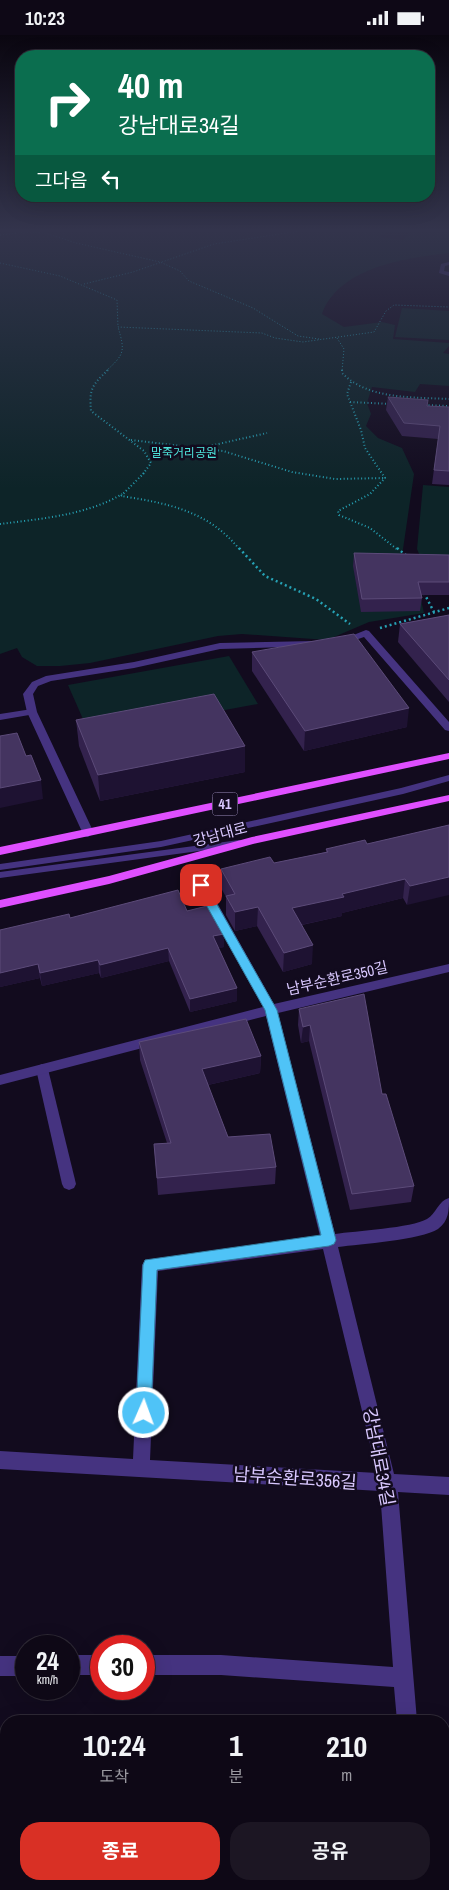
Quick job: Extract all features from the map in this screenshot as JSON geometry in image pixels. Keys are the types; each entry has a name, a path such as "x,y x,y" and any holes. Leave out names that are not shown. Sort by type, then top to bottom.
{"main road":[{"name":"강남대로","path":"0,851 449,756"},
{"name":"강남대로","path":"0,904 109,879 252,841 449,798"}],"street":[{"path":"88,833 32,712 28,694 35,684 49,679 134,665 220,647 247,644 328,645 366,633 449,728"},
{"name":"강남대로34길","path":"201,885 271,1010 329,1240 388,1484 407,1715"},
{"name":"남부순환로350길","path":"0,1079 271,1010 449,968"},
{"path":"142,1468 150,1265 408,1231 433,1224 449,1205"},
{"name":"남부순환로356길","path":"0,1460 388,1484 449,1486"},
{"path":"155,1665 221,1665 404,1679"},
{"path":"0,1666 15,1666"}],"lane":[{"path":"0,717 32,712"},
{"path":"0,867 145,847 404,791 449,778"},
{"path":"0,875 252,841"},
{"path":"42,1069 69,1184"}],"path":[{"path":"118,317 118,327 124,347 120,358 93,384 90,397 91,411 144,451 151,463 144,473 121,496 144,499 213,521 234,541 248,561 266,576 318,600 329,611 366,633 400,621 449,608"},
{"path":"267,317 298,336 324,339"},
{"path":"118,327 262,333 272,339 296,342 374,332 383,317"},
{"path":"337,338 344,349 342,373 356,386 400,396 449,399"},
{"path":"352,382 347,395 365,448 379,466 385,478"},
{"path":"350,402 394,404"},
{"path":"422,405 449,406"},
{"path":"202,448 267,433"},
{"path":"131,440 223,451 292,472 335,479 385,478"},
{"path":"0,524 93,507 117,499 144,473"},
{"path":"385,478 380,489 368,497 338,511 339,515 370,528 408,557"},
{"path":"422,587 434,612"}],"green space":[{"name":"말죽거리공원","path":"0,317 326,317 344,327 382,322 395,325 393,339 449,343 449,346 443,353 449,354 449,386 420,384 415,392 372,387 367,403 371,414 366,426 378,438 402,448 414,474 402,556 412,562 424,613 369,622 327,640 242,634 218,636 90,663 60,666 37,666 22,657 17,648 0,654"},
{"path":"400,317 449,317 449,340 395,337"},
{"path":"423,485 449,487 449,559 420,556 417,549"},
{"path":"229,656 258,704 90,735 68,685"}],"building":[{"path":"388,397 428,400 427,406 449,407 449,471 434,470 440,426 404,423"},
{"path":"354,553 449,555 449,582 418,582 422,598 362,599"},
{"path":"449,615 449,680 400,624"},
{"path":"354,634 409,708 305,731 252,652"},
{"path":"214,694 245,746 98,775 76,720"},
{"path":"17,733 26,756 31,755 41,780 0,788 0,736"},
{"path":"449,825 449,877 410,886 405,879 342,894 344,897 292,908 313,945 284,953 258,907 235,912 226,896 235,894 221,869 270,857 274,863 328,852 326,849 365,840 367,844"},
{"path":"178,890 187,911 211,905 221,922 219,922 224,934 213,936 237,988 190,999 168,948 100,965 98,960 40,973 38,964 0,973 0,930 69,914 70,918"},
{"path":"364,994 382,1094 386,1094 414,1186 352,1194 310,1025 303,1027 299,1009"},
{"path":"246,1019 261,1056 202,1069 228,1137 270,1134 276,1167 157,1178 154,1144 171,1143 139,1042"}],"route":[{"path":"144,1413 150,1265 329,1240 271,1010 201,885"}]}
